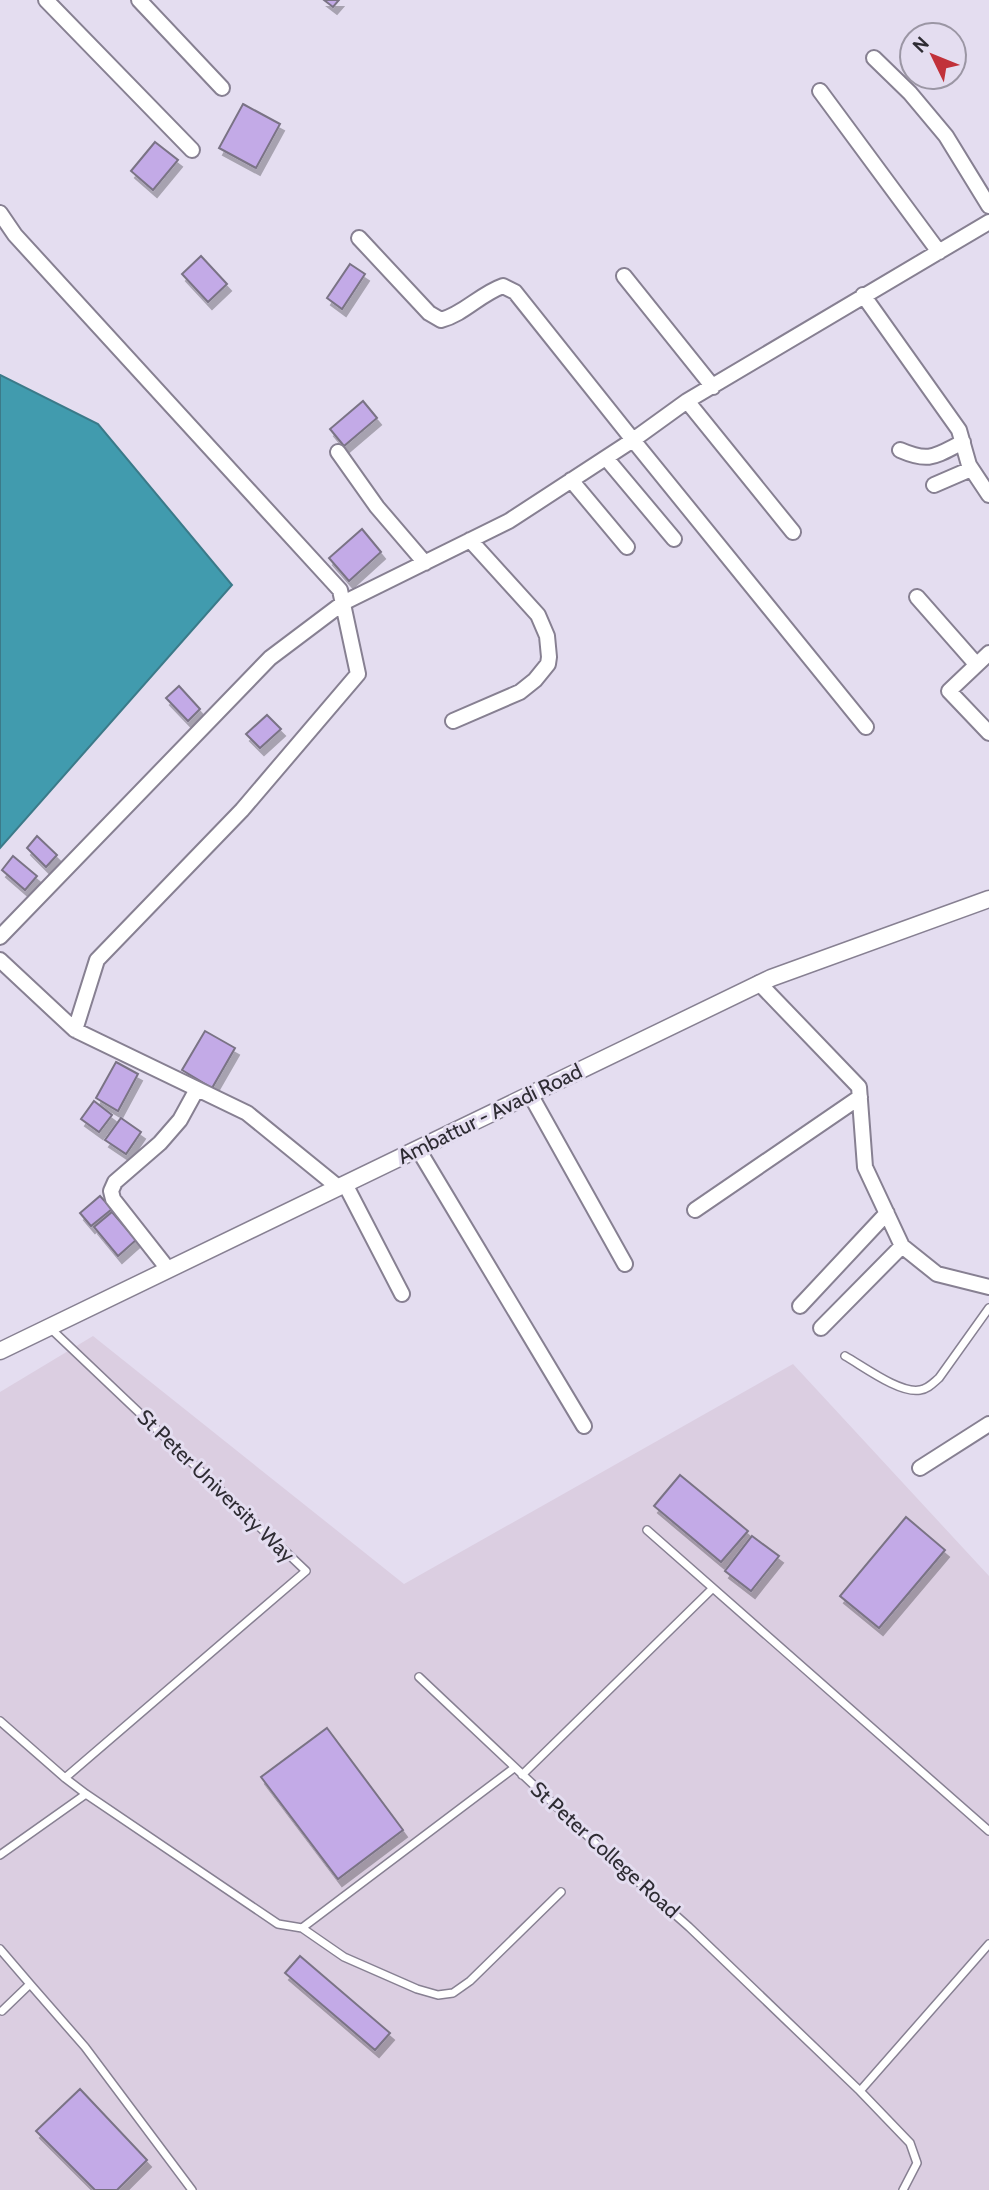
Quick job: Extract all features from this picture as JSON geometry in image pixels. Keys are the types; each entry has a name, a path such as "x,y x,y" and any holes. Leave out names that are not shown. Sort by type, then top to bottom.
{"street":[{"path":"46,0 192,150"},
{"path":"139,0 222,88"},
{"path":"874,58 910,93 946,136 989,206"},
{"path":"820,91 939,252"},
{"path":"0,213 15,235 340,590 359,674 242,810 97,960 75,1030"},
{"path":"0,937 270,658 343,603 509,521 633,440 687,401 989,222"},
{"path":"359,238 429,313 441,320 451,317 489,291 503,286 515,292 866,727"},
{"path":"624,276 713,387"},
{"path":"863,295 959,430 971,469 989,495"},
{"path":"687,401 793,533"},
{"path":"900,450 918,457 935,456 963,442"},
{"path":"338,452 377,508 425,563"},
{"path":"606,458 674,539"},
{"path":"934,485 971,469"},
{"path":"571,480 627,547"},
{"path":"453,721 520,692 536,680 548,664 549,657 548,636 538,615 470,540"},
{"path":"917,597 976,664"},
{"path":"989,653 949,691 989,733"},
{"name":"Ambattur - Avadi Road","path":"0,1351 760,984 989,900"},
{"path":"0,960 75,1030 247,1113 341,1186 402,1294"},
{"path":"760,984 859,1087 864,1167 902,1246 937,1274 989,1287"},
{"path":"168,1269 113,1199 111,1191 115,1182 160,1143 180,1120 197,1089"},
{"path":"530,1094 625,1264"},
{"path":"695,1210 860,1097"},
{"path":"418,1149 584,1426"},
{"path":"800,1306 887,1213"},
{"path":"821,1328 902,1246"},
{"path":"920,1468 989,1424"}],"lane":[{"path":"845,1356 905,1390 920,1390 929,1387 939,1378 989,1308"},
{"name":"St Peter University Way","path":"49,1327 306,1571 65,1779"},
{"path":"647,1530 989,1830"},
{"path":"522,1775 713,1588"},
{"path":"419,1677 514,1768"},
{"path":"0,1721 65,1779 278,1924 302,1927 344,1957 417,1989 439,1995 453,1993 470,1980 561,1892"},
{"name":"St Peter College Road","path":"302,1927 514,1768 689,1927 860,2091 910,2143 917,2163 903,2190"},
{"path":"0,1855 86,1794"},
{"path":"860,2091 989,1944"},
{"path":"0,1950 85,2046 192,2190"},
{"path":"2,2011 30,1984"}],"shaded area":[{"path":"93,1336 404,1584 793,1364 989,1576 989,2190 0,2190 0,1392"}],"water":[{"path":"0,375 98,424 232,585 0,848"}],"building":[{"path":"324,0 339,0 333,7"},
{"path":"243,104 280,124 256,168 219,148"},
{"path":"155,142 178,160 153,190 131,171"},
{"path":"201,256 227,284 208,302 182,274"},
{"path":"350,264 365,274 342,309 327,298"},
{"path":"363,401 377,418 344,446 330,429"},
{"path":"362,529 381,552 349,581 329,558"},
{"path":"179,686 200,709 188,721 166,698"},
{"path":"267,715 281,729 260,748 246,734"},
{"path":"37,836 57,855 46,867 27,848"},
{"path":"13,856 37,876 25,890 2,870"},
{"path":"205,1031 235,1048 212,1088 182,1070"},
{"path":"116,1062 138,1074 118,1111 96,1098"},
{"path":"94,1101 112,1115 99,1132 81,1119"},
{"path":"121,1118 141,1132 126,1154 105,1140"},
{"path":"100,1196 112,1209 91,1226 80,1213"},
{"path":"112,1212 136,1240 118,1256 94,1227"},
{"path":"680,1475 748,1531 721,1562 654,1506"},
{"path":"906,1517 945,1550 879,1628 840,1596"},
{"path":"752,1536 779,1556 751,1591 725,1571"},
{"path":"327,1728 403,1830 338,1879 261,1777"},
{"path":"300,1956 390,2033 375,2050 285,1973"},
{"path":"80,2089 147,2160 117,2190 95,2190 36,2131"}]}
